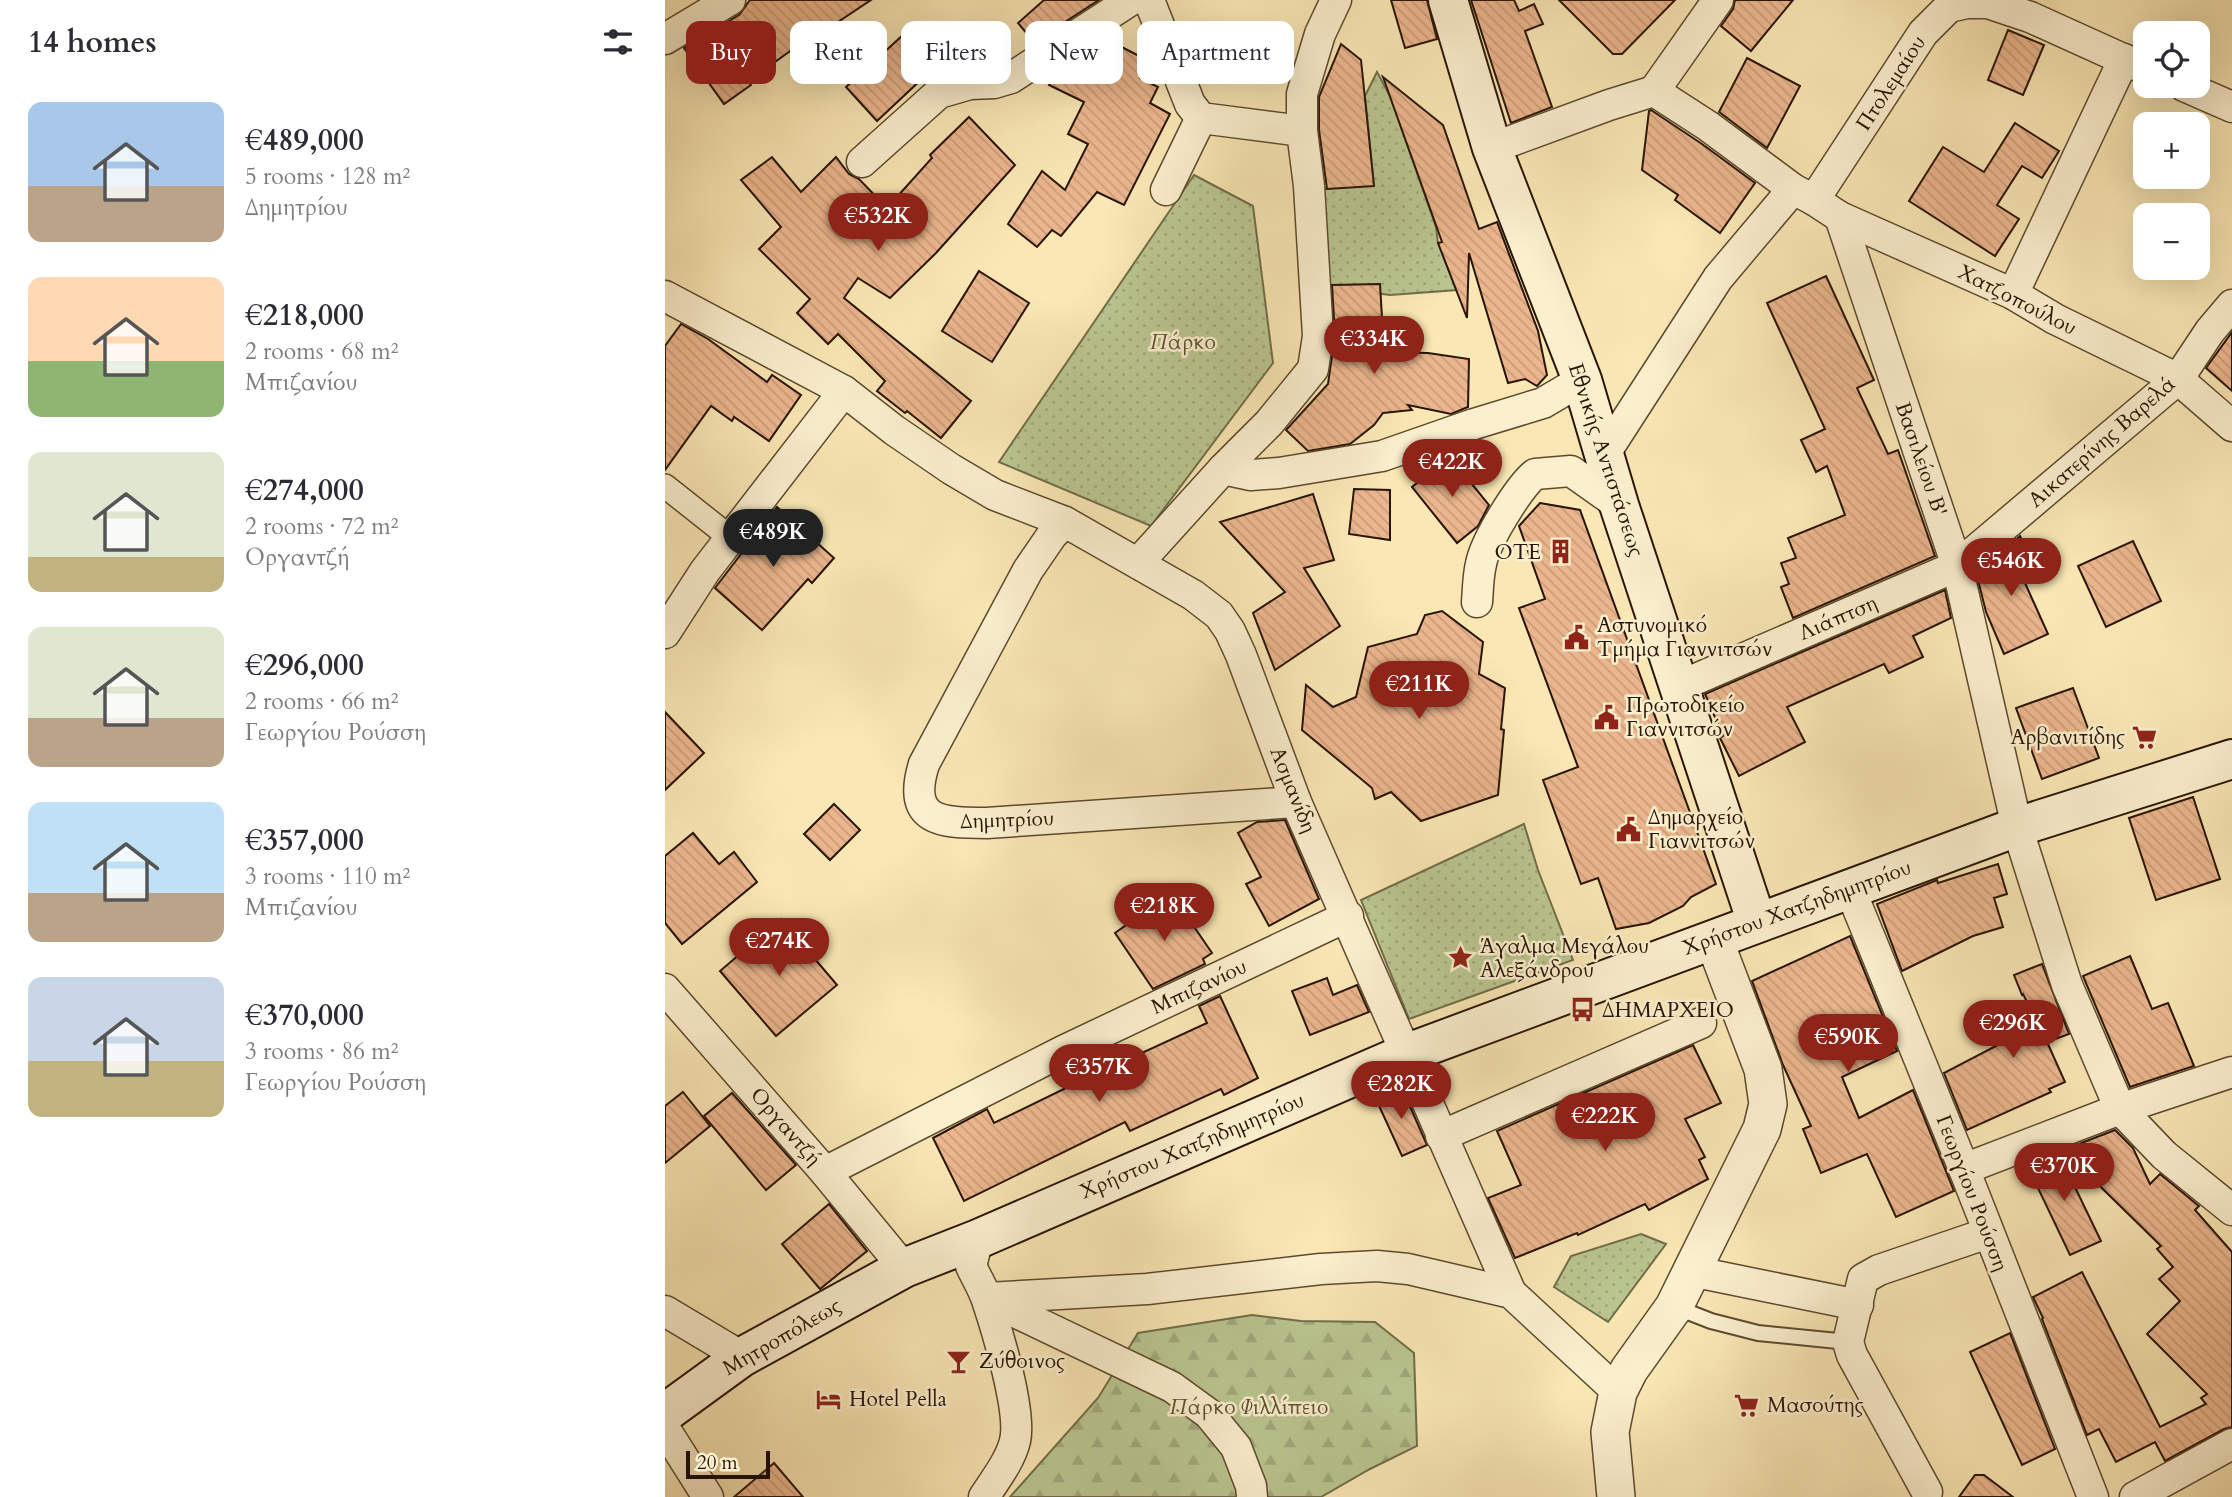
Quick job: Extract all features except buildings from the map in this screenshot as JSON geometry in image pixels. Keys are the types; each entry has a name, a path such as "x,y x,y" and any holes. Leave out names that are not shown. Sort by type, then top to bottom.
{"main road":[{"name":"Εθνικής Αντιστάσεως","path":"1448,0 1492,148 1582,380 1619,505 1757,923"},
{"name":"Χρήστου Χατζηδημητρίου","path":"904,1268 978,1239 1405,1054 2017,827 2232,759"},
{"name":"Μητροπόλεως","path":"665,1413 742,1357 904,1268"}],"street":[{"path":"665,39 730,0"},
{"path":"862,162 939,93 970,84 994,83 1011,78 1131,0"},
{"path":"1149,0 1190,104 1201,118 1302,131"},
{"path":"1138,563 1223,469 1269,423 1313,369 1318,336 1309,186 1302,131 1302,94 1320,34 1336,0"},
{"path":"1492,148 1654,91 1718,0"},
{"name":"Πτολεμαίου","path":"1604,455 1718,278 1804,194 1923,33 1949,7 1967,3 1988,3 2030,17 2133,64"},
{"path":"2013,294 2133,66"},
{"path":"1654,91 1804,194"},
{"path":"2210,97 2232,107"},
{"path":"1166,191 1201,118"},
{"name":"Χατζοπούλου","path":"1804,194 1840,217 2013,294 2055,319 2178,379 2232,426"},
{"name":"Βασιλείου Β'","path":"1840,217 1957,566 2017,827 2067,985 2120,1109"},
{"name":"Ασμανίδη","path":"665,296 844,390 894,430 951,469 995,495 1065,522 1193,595 1219,615 1241,655 1296,802 1511,1293"},
{"name":"Αικατερίνης Βαρελά","path":"1957,566 2178,379 2210,331 2232,305"},
{"path":"1223,469 1251,474 1279,473 1383,456 1543,402 1582,380"},
{"path":"665,634 705,571 844,390"},
{"path":"1477,602 1481,561 1519,492 1535,474 1571,471 1619,505"},
{"path":"665,486 732,539"},
{"name":"Δημητρίου","path":"1065,522 1052,535 1028,570 924,764 918,794 925,810 936,818 953,823 987,823 1296,802"},
{"name":"Λιάπτση","path":"1680,686 1957,566"},
{"name":"Γεωργίου Ρούσση","path":"1850,889 2093,1497"},
{"name":"Μπιζανίου","path":"825,1172 1063,1051 1348,916"},
{"path":"1616,1497 1610,1433 1618,1392 1629,1370 1674,1307 1762,1129 1768,1104 1763,1069 1714,940"},
{"name":"Οργαντζή","path":"665,989 825,1172 904,1268"},
{"path":"1441,1136 1701,1024"},
{"path":"1964,1169 2120,1109 2232,1072"},
{"path":"2120,1109 2164,1155 2232,1210"},
{"path":"1927,1492 1852,1355 1848,1342 1863,1279 1879,1270 1988,1233"},
{"path":"978,1239 971,1266 986,1298 1010,1383 1017,1419 1015,1441 1006,1462 984,1497"},
{"path":"986,1298 1147,1289 1321,1269 1377,1266 1408,1269 1511,1293 1618,1392"},
{"path":"1692,1271 1858,1305"},
{"path":"986,1298 1173,1387 1209,1413 1236,1447 1251,1486 1252,1497"},
{"path":"665,1311 742,1357"},
{"path":"665,1429 708,1497"},
{"path":"2135,1497 2232,1444"}],"lane":[{"path":"1674,1307 1758,1334 1848,1342"}],"green space":[{"path":"1377,72 1390,96 1436,227 1438,243 1457,290 1390,295 1323,286 1321,189 1374,185 1365,96"},
{"name":"Πάρκο","path":"1194,175 1253,206 1273,363 1151,526 999,462"},
{"path":"1524,824 1538,870 1573,960 1409,1019 1361,900"},
{"path":"1641,1234 1666,1244 1608,1322 1554,1287 1571,1256"},
{"name":"Πάρκο Φιλλίπειο","path":"1252,1315 1301,1321 1375,1322 1414,1353 1417,1446 1321,1497 1010,1497 1098,1398 1138,1333"}],"place":[{"name":"ΟΤΕ","path":"1561,552"},
{"name":"Αστυνομικό Τμήμα Γιαννιτσών","path":"1577,637"},
{"name":"Πρωτοδικείο Γιαννιτσών","path":"1606,717"},
{"name":"Αρβανιτίδης","path":"2145,737"},
{"name":"Δημαρχείο Γιαννιτσών","path":"1628,829"},
{"name":"Άγαλμα Μεγάλου Αλεξάνδρου","path":"1460,958"},
{"name":"ΔΗΜΑΡΧΕΙΟ","path":"1582,1010"},
{"name":"Ζύθοινος","path":"959,1361"},
{"name":"Hotel Pella","path":"829,1399"},
{"name":"Μασούτης","path":"1747,1405"}]}
